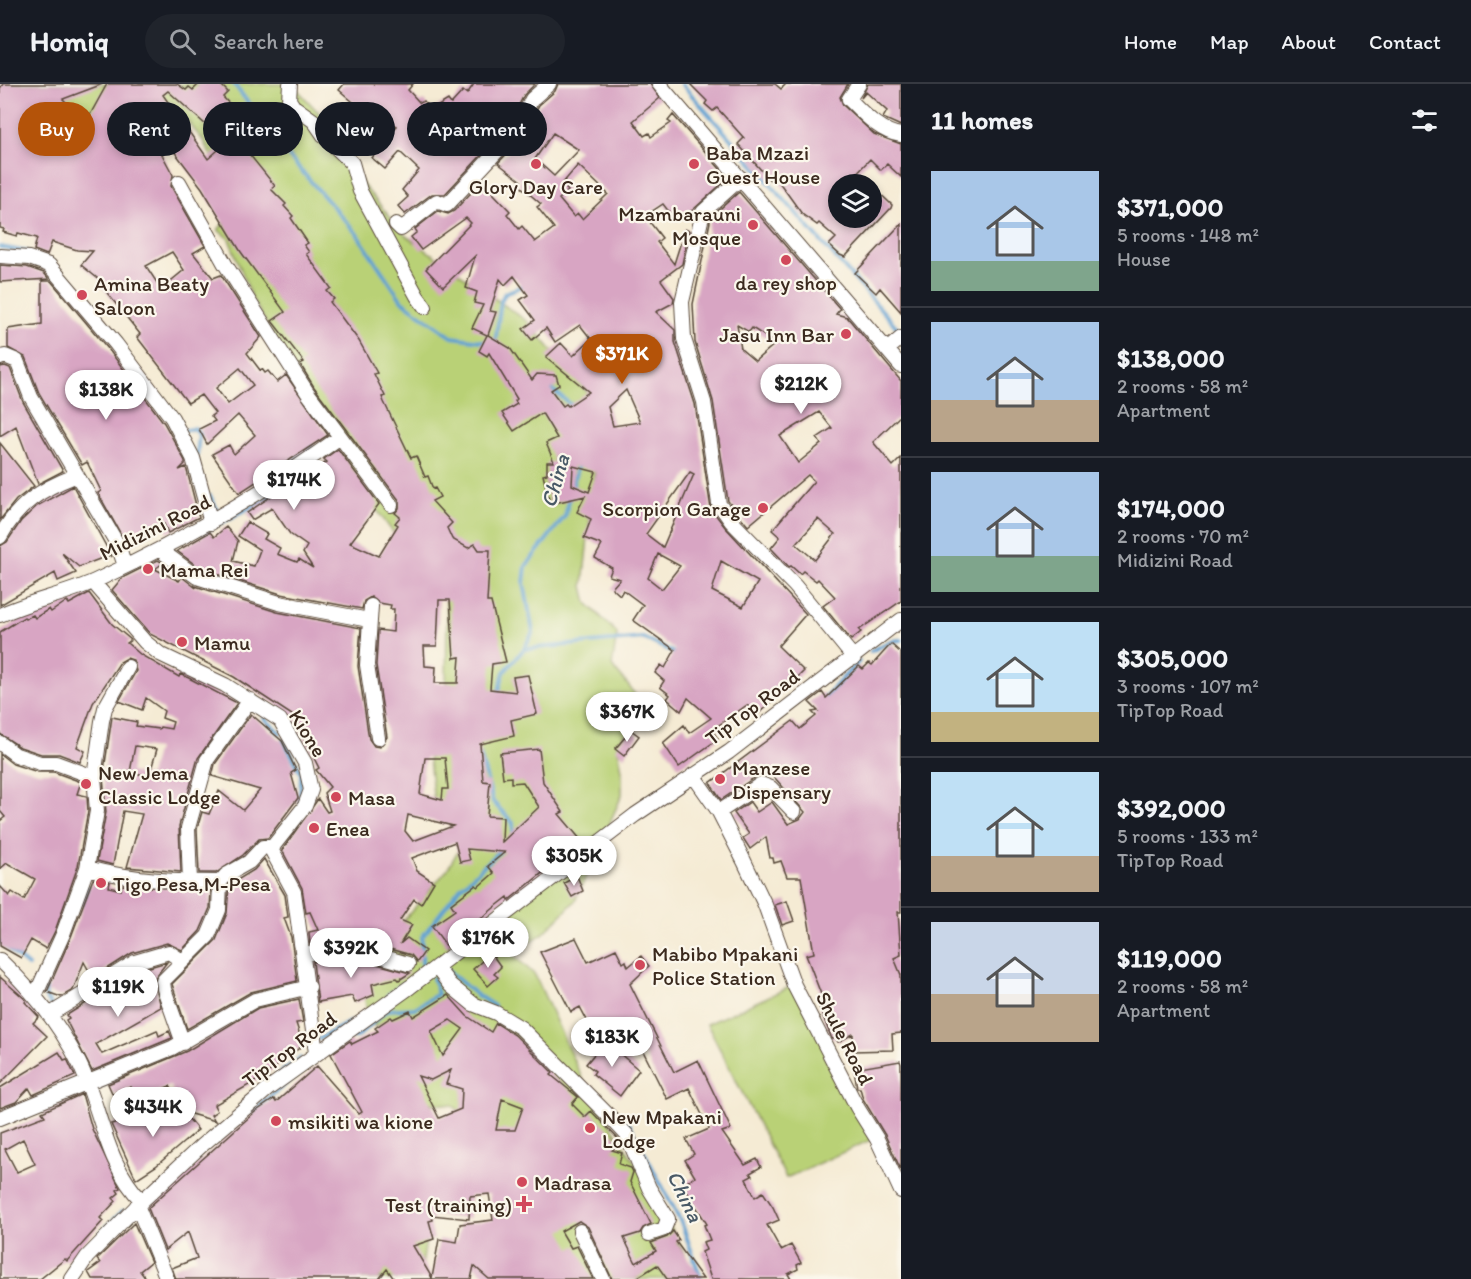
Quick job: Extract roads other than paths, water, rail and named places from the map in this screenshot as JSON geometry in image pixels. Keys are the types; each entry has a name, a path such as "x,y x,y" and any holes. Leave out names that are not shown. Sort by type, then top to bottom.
{"street":[{"path":"290,84 289,100 292,106 310,118 325,137 352,163 360,191 417,296 426,307"},
{"path":"396,224 400,229 437,201 447,205 488,164 490,156 514,133 532,99 549,84"},
{"path":"659,84 901,366"},
{"path":"859,84 849,99 875,124 890,133 901,135"},
{"path":"741,178 703,212 682,302 684,339 704,402 719,504 731,521 795,586 854,658"},
{"path":"179,182 225,264 307,392 391,505"},
{"path":"0,256 29,258 49,265 116,344 166,410 183,437 201,480 211,523"},
{"path":"888,349 901,338"},
{"path":"0,358 4,356 17,360 31,397 75,476 118,545 125,566"},
{"name":"Midizini Road","path":"3,610 50,599 93,582 160,550 211,523 340,437"},
{"path":"0,537 29,498 75,476"},
{"path":"160,550 197,577 279,603 370,613 369,688 378,738"},
{"name":"Kione","path":"93,582 145,642 160,654 250,700 280,720 305,763 311,781 309,798 305,806 273,847"},
{"name":"TipTop Road","path":"72,1279 87,1257 201,1146 316,1053 435,967 583,853 729,752 901,620"},
{"path":"36,994 63,934 87,868 97,812 94,777 105,708 128,666"},
{"path":"190,882 188,828 207,760 250,700"},
{"path":"0,743 16,755 40,763 56,763 94,777"},
{"name":"Shule Road","path":"693,775 719,812 765,905 794,985 857,1107 877,1139 901,1191"},
{"path":"719,812 761,784 771,789 794,812"},
{"path":"183,1043 162,984 211,931 219,910 220,882 226,875 249,862 263,848 273,847 294,892 309,987 316,1053"},
{"path":"87,868 122,877 220,882"},
{"path":"304,954 335,950 363,951 408,964"},
{"path":"49,1016 142,958 169,952 182,962"},
{"path":"0,960 36,994 79,1062 116,1161 140,1203 166,1279"},
{"path":"435,967 450,985 473,1004 496,1013 521,1028 627,1135 649,1188 668,1219 664,1229 649,1234"},
{"path":"0,1118 86,1082 133,1066 183,1043 219,1018 255,1000 309,987"},
{"path":"580,1231 603,1279"}],"waterway":[{"name":"China","path":"234,84 285,152 357,234 402,301 452,337 489,342"},
{"path":"682,84 901,332"},
{"path":"0,247 28,252"},
{"path":"495,343 501,301 505,293 525,285"},
{"name":"China","path":"549,387 574,407"},
{"path":"183,431 195,428 199,435 197,455"},
{"path":"274,475 313,447"},
{"path":"202,533 271,496 318,462"},
{"name":"China","path":"572,489 578,464"},
{"path":"210,496 219,513"},
{"name":"China","path":"498,694 504,672 524,649 533,632 524,583 526,566 565,516 570,496"},
{"path":"31,610 52,603"},
{"path":"525,649 643,638 678,655"},
{"path":"871,651 891,641 901,640"},
{"path":"823,699 859,661"},
{"path":"284,716 290,722 299,740"},
{"path":"264,718 280,733"},
{"path":"284,740 301,773 300,803"},
{"name":"China","path":"480,754 493,802 513,823 513,835"},
{"name":"China","path":"429,971 422,963 422,937 460,888 501,850"},
{"path":"81,904 87,886"},
{"path":"306,930 309,949"},
{"path":"0,942 28,966"},
{"name":"China","path":"446,969 474,993 494,1006"},
{"path":"347,1037 357,1037 387,1010 415,1008 438,994 433,978"},
{"path":"388,995 403,984"},
{"path":"45,985 46,998 53,1008"},
{"path":"319,1039 350,1022"},
{"path":"277,1075 300,1058"},
{"path":"251,1112 294,1077"},
{"path":"94,1089 117,1078"},
{"name":"China","path":"597,1095 628,1122 682,1224 701,1279"},
{"path":"186,1169 198,1157"},
{"path":"101,1233 123,1211"}],"place":[{"name":"Glory Day Care","path":"536,164"},
{"name":"Baba Mzazi Guest House","path":"694,164"},
{"name":"Mzambarauni Mosque","path":"753,225"},
{"name":"da rey shop","path":"786,260"},
{"name":"Amina Beaty Saloon","path":"82,295"},
{"name":"Jasu Inn Bar","path":"846,334"},
{"name":"Scorpion Garage","path":"763,508"},
{"name":"Mama Rei","path":"148,569"},
{"name":"Mamu","path":"182,642"},
{"name":"Manzese Dispensary","path":"720,779"},
{"name":"New Jema Classic Lodge","path":"86,784"},
{"name":"Masa","path":"336,797"},
{"name":"Enea","path":"314,828"},
{"name":"Tigo Pesa,M-Pesa","path":"101,883"},
{"name":"Mabibo Mpakani Police Station","path":"640,965"},
{"name":"msikiti wa kione","path":"276,1121"},
{"name":"New Mpakani Lodge","path":"590,1128"},
{"name":"Madrasa","path":"522,1182"},
{"name":"Test (training)","path":"524,1204"}]}
